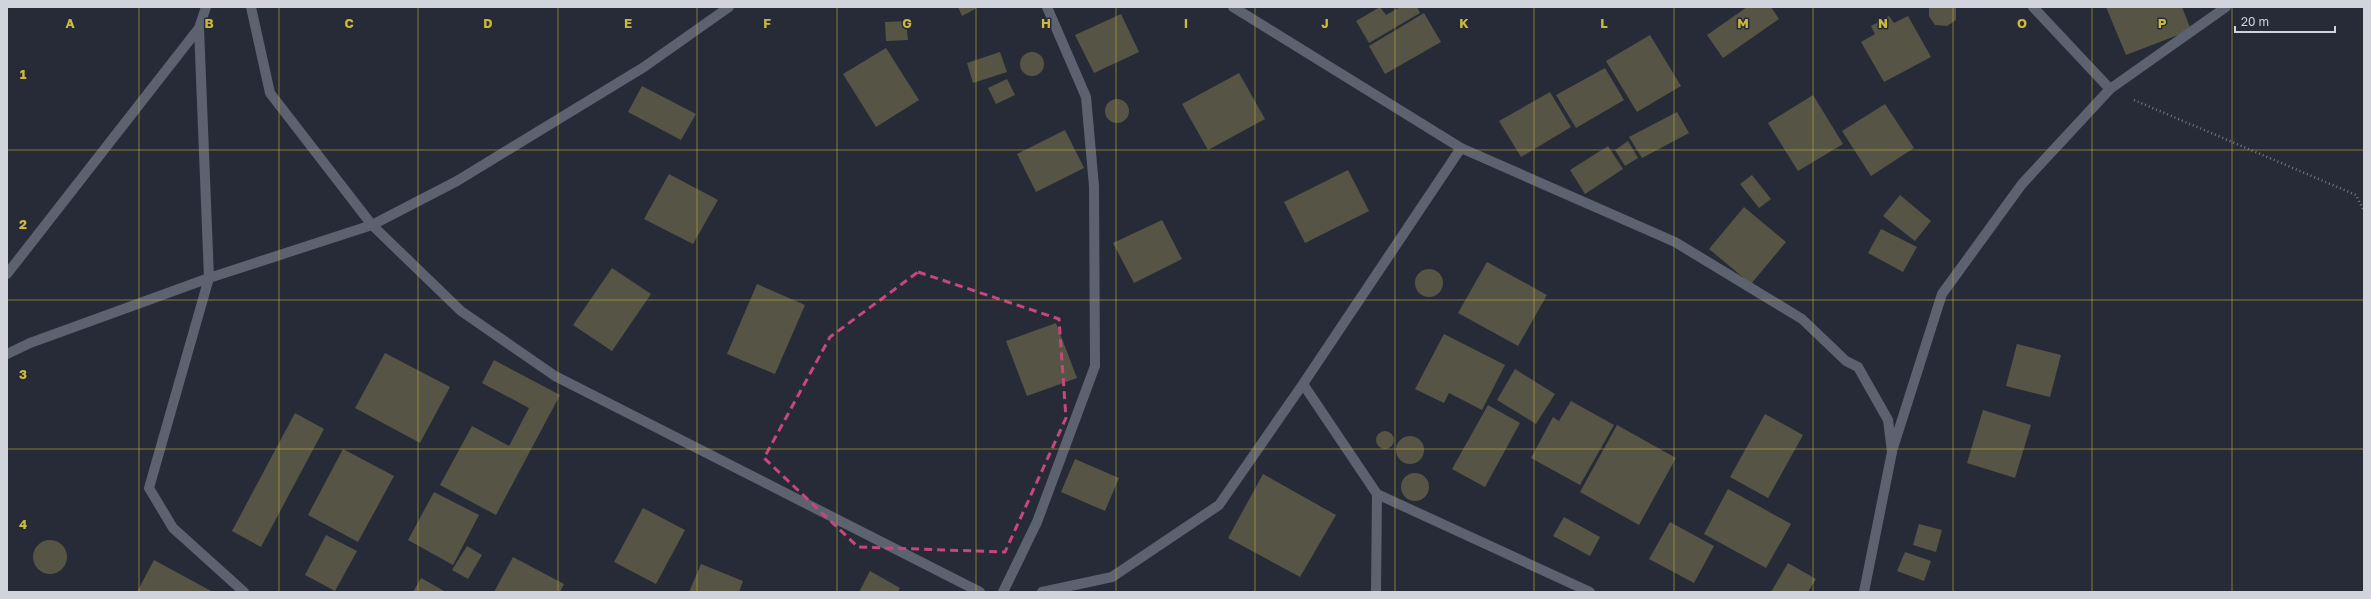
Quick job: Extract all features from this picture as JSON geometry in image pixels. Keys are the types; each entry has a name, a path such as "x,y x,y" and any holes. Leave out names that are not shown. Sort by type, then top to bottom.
{"street":[{"path":"7,274 199,28 206,7"},
{"path":"251,7 270,93 372,225 461,311 555,376 980,592"},
{"path":"7,354 30,342 208,278 372,225 457,181 638,71 729,7"},
{"path":"1003,592 1036,522 1095,366 1094,186 1086,97 1047,7"},
{"path":"1233,7 1462,148 1674,242 1802,319 1846,361 1858,367 1888,420 1892,452"},
{"path":"2033,7 2110,89"},
{"path":"1864,592 1892,452 1942,294 2022,184 2110,89 2226,7"},
{"path":"199,28 208,278 149,488 173,528 244,592"},
{"path":"1042,592 1112,577 1219,505 1303,384 1462,148"},
{"path":"1303,384 1378,494 1590,592"},
{"path":"1376,592 1378,494"}],"path":[{"path":"2110,89 2356,195 2364,211"}],"highlighted area":[{"path":"918,272 1059,319 1066,418 1005,552 858,547 764,458 830,337"}],"building":[{"path":"958,7 979,7 962,16"},
{"path":"1380,7 1386,15 1400,7 1417,7 1420,13 1369,43 1356,21"},
{"path":"1747,7 1771,7 1779,19 1723,58 1707,35"},
{"path":"1929,7 1956,7 1956,20 1947,26 1935,25 1929,16"},
{"path":"2106,7 2182,7 2191,30 2126,55"},
{"path":"1424,13 1441,42 1385,74 1369,46"},
{"path":"1121,14 1139,52 1094,73 1075,35"},
{"path":"1889,16 1894,23 1908,16 1931,57 1884,82 1861,42 1875,34 1871,26"},
{"path":"906,21 908,40 886,41 885,22"},
{"path":"1650,35 1681,86 1637,112 1606,61"},
{"path":"886,48 919,100 876,127 843,74"},
{"path":"1000,52 1007,72 973,83 967,63"},
{"path":"1032,52 1040,56 1044,64 1040,72 1032,76 1024,72 1020,64 1024,56"},
{"path":"1605,68 1624,100 1576,128 1556,95"},
{"path":"1239,73 1265,119 1208,150 1182,104"},
{"path":"1007,79 1015,95 996,104 988,88"},
{"path":"642,86 696,114 681,140 628,112"},
{"path":"1550,92 1571,127 1521,157 1499,121"},
{"path":"1813,95 1843,144 1798,171 1768,123"},
{"path":"1117,99 1125,103 1129,111 1125,119 1117,123 1109,119 1105,111 1109,103"},
{"path":"1885,104 1914,148 1871,176 1842,131"},
{"path":"1677,112 1689,133 1642,158 1629,137"},
{"path":"1065,130 1084,168 1036,192 1017,154"},
{"path":"1628,141 1638,158 1625,166 1615,150"},
{"path":"1608,146 1623,169 1585,194 1570,170"},
{"path":"1348,170 1369,211 1305,243 1284,202"},
{"path":"669,174 718,200 693,244 644,219"},
{"path":"1752,175 1771,199 1759,208 1740,184"},
{"path":"1900,195 1931,221 1915,241 1883,216"},
{"path":"1744,207 1786,242 1751,284 1709,249"},
{"path":"1162,220 1182,259 1134,283 1113,243"},
{"path":"1881,229 1917,247 1903,272 1868,253"},
{"path":"1487,262 1547,295 1518,346 1458,313"},
{"path":"612,268 651,294 612,351 573,325"},
{"path":"1429,269 1439,273 1443,283 1439,293 1429,297 1419,293 1415,283 1419,273"},
{"path":"757,284 805,305 775,374 727,354"},
{"path":"1056,323 1077,378 1027,396 1006,341"},
{"path":"1444,334 1505,365 1482,410 1449,393 1444,403 1415,389"},
{"path":"2017,344 2061,355 2050,397 2006,386"},
{"path":"385,353 450,387 420,443 355,408"},
{"path":"494,360 560,395 496,515 440,485 472,426 509,446 529,408 482,383"},
{"path":"1515,369 1555,394 1536,424 1497,400"},
{"path":"1571,401 1614,425 1580,485 1531,458 1553,417 1559,421"},
{"path":"1488,405 1520,423 1485,487 1452,469"},
{"path":"1983,410 2031,425 2015,478 1967,463"},
{"path":"295,413 324,429 261,547 232,531"},
{"path":"1765,414 1803,435 1768,498 1730,477"},
{"path":"1617,425 1676,458 1639,525 1580,492"},
{"path":"1381,431 1389,431 1394,436 1392,447 1389,449 1381,449 1376,444 1376,436"},
{"path":"1410,436 1420,440 1424,450 1420,460 1410,464 1400,460 1396,450 1400,440"},
{"path":"343,449 394,476 358,542 308,515"},
{"path":"1075,459 1119,478 1105,511 1061,492"},
{"path":"1415,473 1425,477 1429,487 1425,497 1415,501 1405,497 1401,487 1405,477"},
{"path":"1263,474 1336,515 1300,577 1228,538"},
{"path":"1728,489 1791,524 1766,568 1704,534"},
{"path":"434,492 479,515 453,565 408,540"},
{"path":"643,508 685,530 656,584 614,562"},
{"path":"1564,517 1600,537 1590,556 1553,536"},
{"path":"1670,522 1714,546 1694,583 1649,559"},
{"path":"1919,524 1942,530 1936,552 1913,545"},
{"path":"326,535 357,551 335,591 305,575"},
{"path":"47,540 53,540 57,541 64,547 67,557 66,564 60,571 53,574 47,574 43,573 36,567 33,560 33,554 34,550 40,543"},
{"path":"467,546 482,555 468,579 452,570"},
{"path":"1905,552 1931,561 1924,581 1897,571"},
{"path":"513,557 564,584 560,592 494,592"},
{"path":"154,560 213,592 137,592"},
{"path":"1788,563 1816,579 1808,592 1771,592"},
{"path":"701,564 743,581 739,592 689,592"},
{"path":"870,571 900,588 898,592 859,592"},
{"path":"421,578 446,592 413,592"}]}
